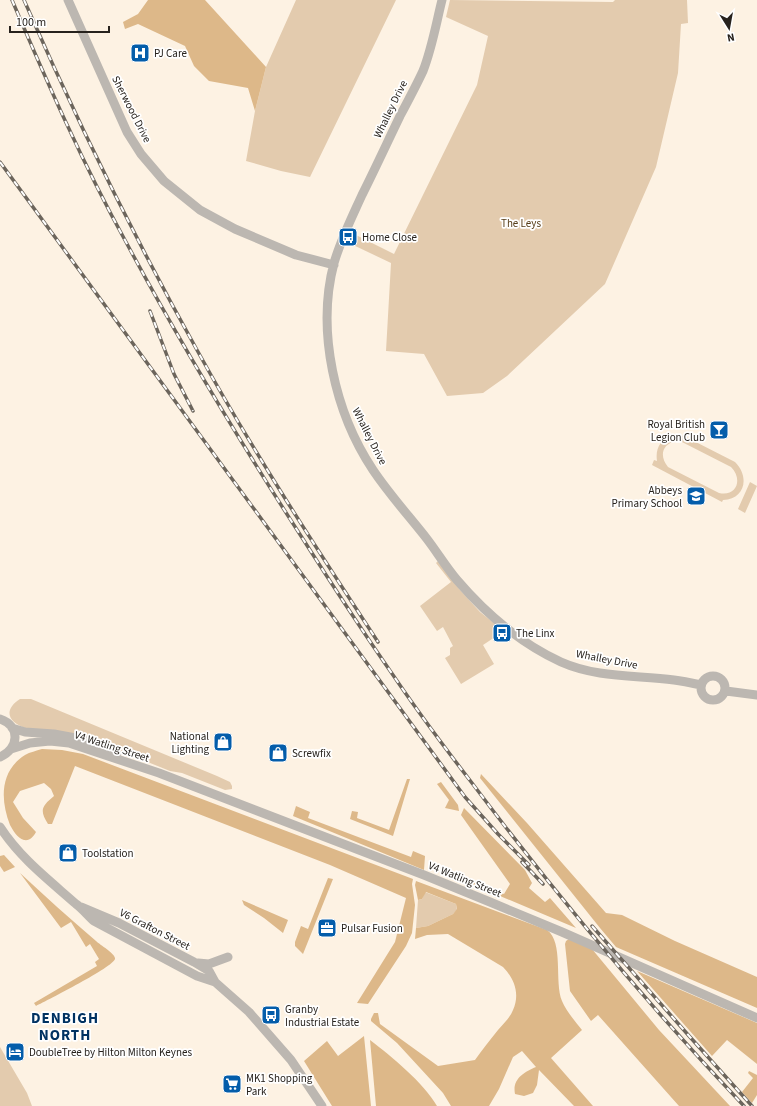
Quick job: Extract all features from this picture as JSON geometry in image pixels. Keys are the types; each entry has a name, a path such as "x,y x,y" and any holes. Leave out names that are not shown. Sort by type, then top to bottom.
{"street":[{"name":"Sherwood Drive","path":"68,0 127,132 141,154 164,181 200,210 235,229 296,254 334,265"},
{"name":"Whalley Drive","path":"442,0 433,41 423,70 344,233 334,265 328,298 330,358 338,392 349,426 374,472 427,539 455,578 491,616 515,635 533,647 563,662 584,669 625,677 673,680 701,685"},
{"path":"710,676 718,676 724,680 726,691 721,698 717,700 709,699 702,692 701,685 706,678 710,676"},
{"path":"726,691 757,695"},
{"path":"0,719 9,723 15,735 14,742 4,756"},
{"name":"V4 Watling Street","path":"12,728 26,732 54,734 86,740 159,773"},
{"name":"V4 Watling Street","path":"4,756 30,743 50,741 69,744 159,773 475,896 562,932 757,1018"},
{"name":"V6 Grafton Street","path":"0,827 31,865 58,890 78,905 119,923 209,971 215,982 249,1012 273,1038 299,1070 317,1102 322,1106"},
{"name":"V6 Grafton Street","path":"78,905 85,914 94,921 198,976 215,982"},
{"path":"119,923 135,937 140,946"},
{"path":"194,962 209,964 228,958"}],"green space":[{"path":"296,0 396,0 310,177 281,171 246,161 255,111 266,67"},
{"name":"The Leys","path":"450,0 613,2 615,0 687,0 688,23 681,24 678,73 656,167 605,284 507,376 483,393 447,396 424,354 386,351 391,263 349,243 354,234 394,254 477,85 488,36 446,17"},
{"path":"673,435 684,436 735,462 743,474 744,480 743,486 736,496 723,500 722,502 652,465 654,460 657,461 658,448 665,439","holes":["676,441 682,442 731,467 737,477 734,490 725,494 719,493 668,467 663,459 663,451 671,443"]},
{"path":"750,482 757,486 745,513 738,509"},
{"path":"438,561 460,590 480,612 504,631 483,645 494,664 461,684 445,658 450,655 450,648 453,646 443,627 437,631 420,606 451,582 436,563"},
{"path":"20,699 31,699 217,776 230,782 232,789 225,790 182,773 170,771 93,740 25,728 11,719 10,715 11,707"},
{"path":"425,892 456,904 457,910 453,914 428,926 416,928 418,900 422,899"},
{"path":"0,1047 27,1093 32,1106 0,1106"}],"shaded area":[{"path":"148,0 205,0 266,67 255,111 248,88 209,81 194,66 185,46 138,24 125,29 123,22 138,14"},
{"path":"42,749 62,750 83,754 413,879 412,884 415,905 412,933 406,946 368,1004 357,1003 395,942 406,898 330,865 75,766 52,824 48,824 43,815 44,806 54,796 51,789 44,783 20,791 13,802 23,818 36,832 30,839 22,839 17,836 10,825 5,805 4,786 11,769 17,762 25,755"},
{"path":"481,774 527,823 606,913 622,915 675,941 757,977 757,1008 616,947 480,778"},
{"path":"407,779 410,779 393,836 350,819 352,811 358,812 357,818 389,830"},
{"path":"441,782 458,805 459,811 445,808 449,800 437,784"},
{"path":"296,806 310,812 308,818 411,857 413,851 425,856 424,870 293,816"},
{"path":"464,808 525,870 532,883 529,888 545,902 550,898 576,928 474,885 470,881 504,894 510,884 461,815"},
{"path":"4,855 15,867 4,872 0,866 0,856"},
{"path":"20,873 115,957 112,963 104,969 36,1006 34,1003 97,966 95,962 99,959 90,944 86,947 71,922 61,928"},
{"path":"328,878 333,879 303,954 295,946 295,942 301,926 308,929"},
{"path":"416,881 547,930 552,936 557,953 559,984 562,1001 568,1012 582,1030 551,1058 593,1106 574,1106 539,1070 537,1085 533,1093 524,1096 515,1094 515,1084 517,1080 527,1071 536,1067 522,1051 513,1057 499,1089 489,1106 451,1106 443,1093 397,1043 371,1021 374,1013 378,1013 380,1024 438,1066 475,1060 512,1013 515,1004 515,987 511,977 503,967 448,934 427,935 415,939 416,928 428,926 453,914 457,909 456,904 426,892 422,899 418,900 415,885"},
{"path":"242,900 288,920 283,933 244,905"},
{"path":"569,939 592,949 659,1030 730,1106 679,1106 598,1015 591,1021 570,991 565,944"},
{"path":"637,971 757,1023 757,1064 727,1040 712,1056"},
{"path":"364,1036 371,1106 332,1106 304,1061 327,1041 338,1056"},
{"path":"370,1040 415,1079 424,1088 437,1106 376,1106"},
{"path":"749,1071 757,1075 757,1095 752,1103 742,1092 753,1078 748,1073"}],"railway":[{"path":"12,0 80,153 146,280 233,427 346,606 402,689 432,730 537,867 638,989 744,1106"},
{"path":"24,0 106,177 197,350 262,461 378,642"},
{"path":"0,162 465,797 498,834 529,865"},
{"path":"150,311 174,374 193,411"},
{"path":"522,862 543,884"},
{"path":"592,926 752,1106"}],"place":[{"name":"PJ Care","path":"140,53"},
{"name":"Home Close","path":"348,237"},
{"name":"Royal British Legion Club","path":"719,430"},
{"name":"Abbeys Primary School","path":"696,496"},
{"name":"The Linx","path":"502,633"},
{"name":"National Lighting","path":"223,742"},
{"name":"Screwfix","path":"278,753"},
{"name":"Toolstation","path":"68,853"},
{"name":"Pulsar Fusion","path":"327,928"},
{"name":"Granby Industrial Estate","path":"271,1015"},
{"name":"DoubleTree by Hilton Milton Keynes","path":"15,1052"},
{"name":"MK1 Shopping Park","path":"232,1084"}],"district":[{"name":"DENBIGH NORTH","path":"65,1026"}]}
